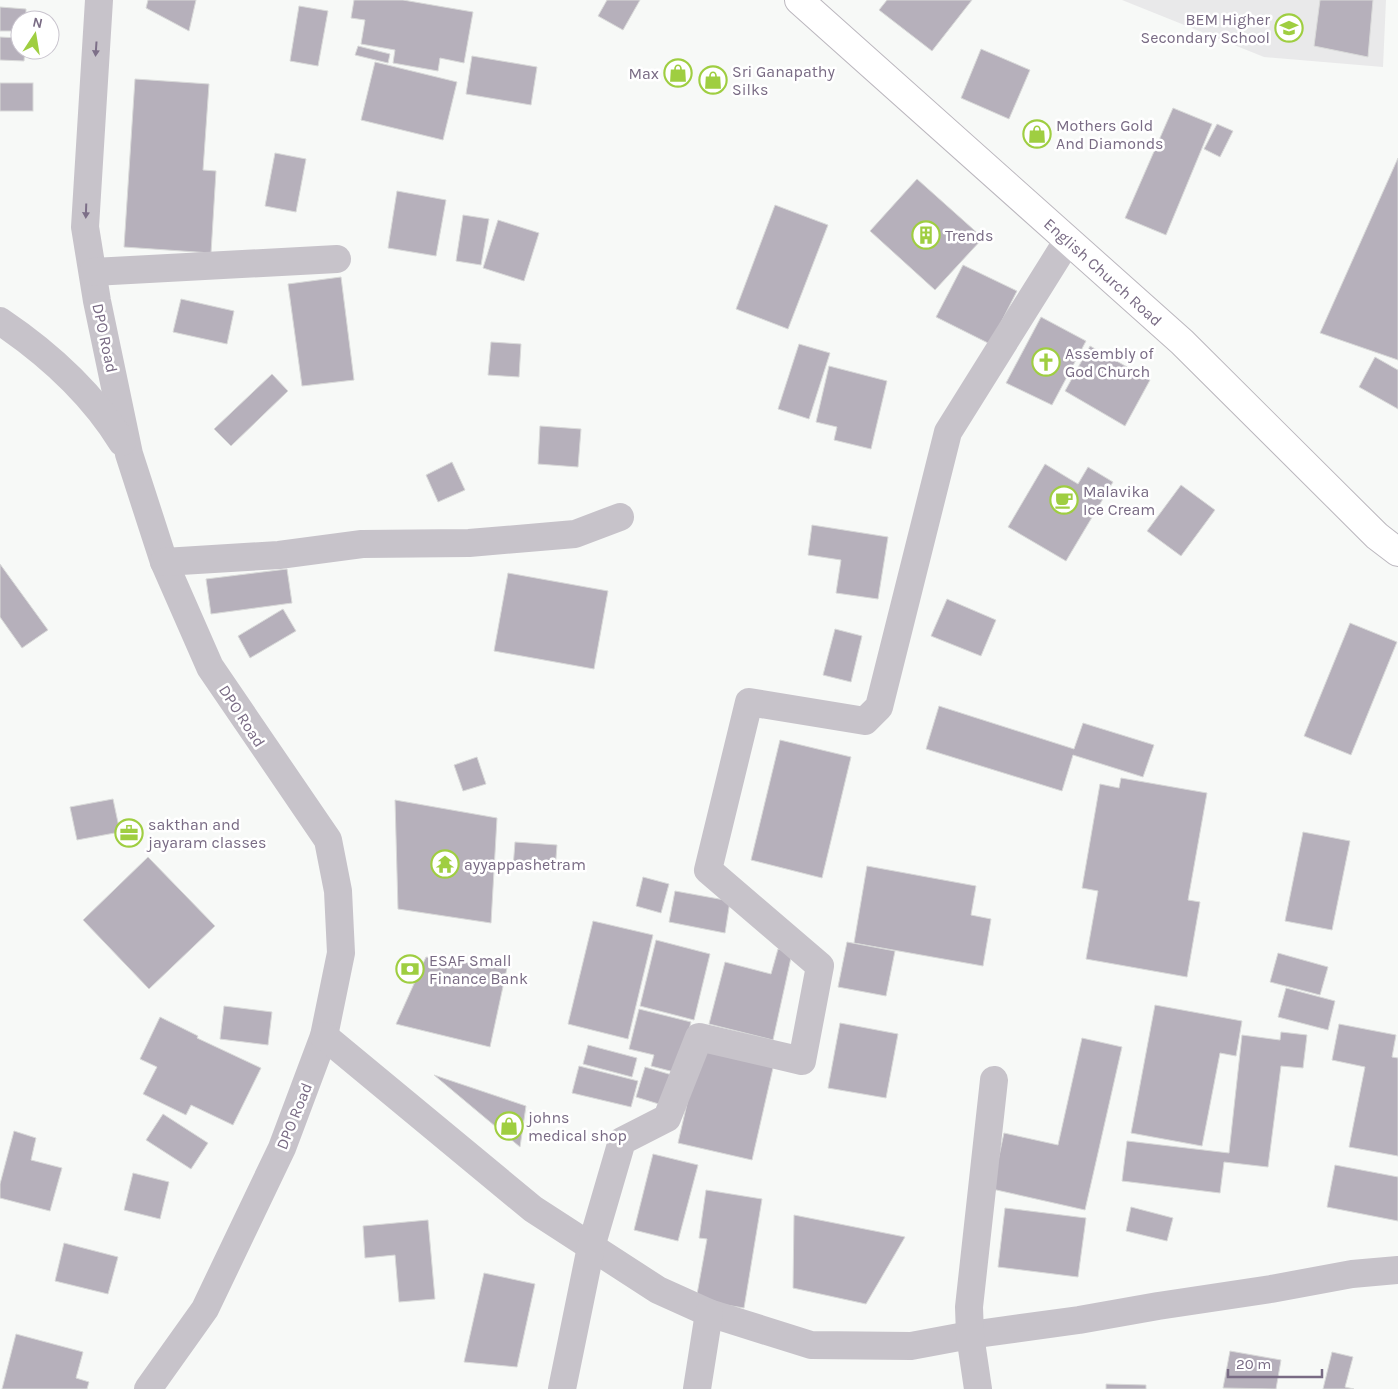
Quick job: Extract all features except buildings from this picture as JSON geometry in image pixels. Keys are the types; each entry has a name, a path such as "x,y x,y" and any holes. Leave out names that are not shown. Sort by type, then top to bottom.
{"main road":[{"name":"English Church Road","path":"799,0 1182,342 1378,536 1398,552"}],"street":[{"name":"DPO Road","path":"99,0 85,227 92,272 129,454 164,562 210,667 328,840 338,891 341,953 324,1036 282,1148 205,1309 148,1389"},
{"path":"562,1389 588,1263 622,1141 667,1118 699,1037 802,1061 820,966 708,870 749,702 865,720 879,706 948,432 1068,240"},
{"path":"92,272 337,259"},
{"path":"0,320 74,379 105,414 129,454"},
{"path":"164,562 279,555 362,544 469,543 575,534 620,517"},
{"path":"324,1036 533,1209 588,1263 658,1290 709,1313 811,1346 911,1346 972,1343 1079,1320 1352,1274 1398,1270"},
{"path":"978,1387 969,1307 994,1080"},
{"path":"697,1389 709,1313"}],"shaded area":[{"name":"BEM Higher Secondary School","path":"1122,0 1386,0 1383,67 1264,57"}],"place":[{"name":"BEM Higher Secondary School","path":"1289,28"},
{"name":"Max","path":"678,73"},
{"name":"Sri Ganapathy Silks","path":"713,80"},
{"name":"Mothers Gold And Diamonds","path":"1037,134"},
{"name":"Trends","path":"926,235"},
{"name":"Assembly of God Church","path":"1046,362"},
{"name":"Malavika Ice Cream","path":"1064,500"},
{"name":"sakthan and jayaram classes","path":"129,833"},
{"name":"ayyappashetram","path":"445,864"},
{"name":"ESAF Small Finance Bank","path":"410,969"},
{"name":"johns medical shop","path":"509,1126"}]}
